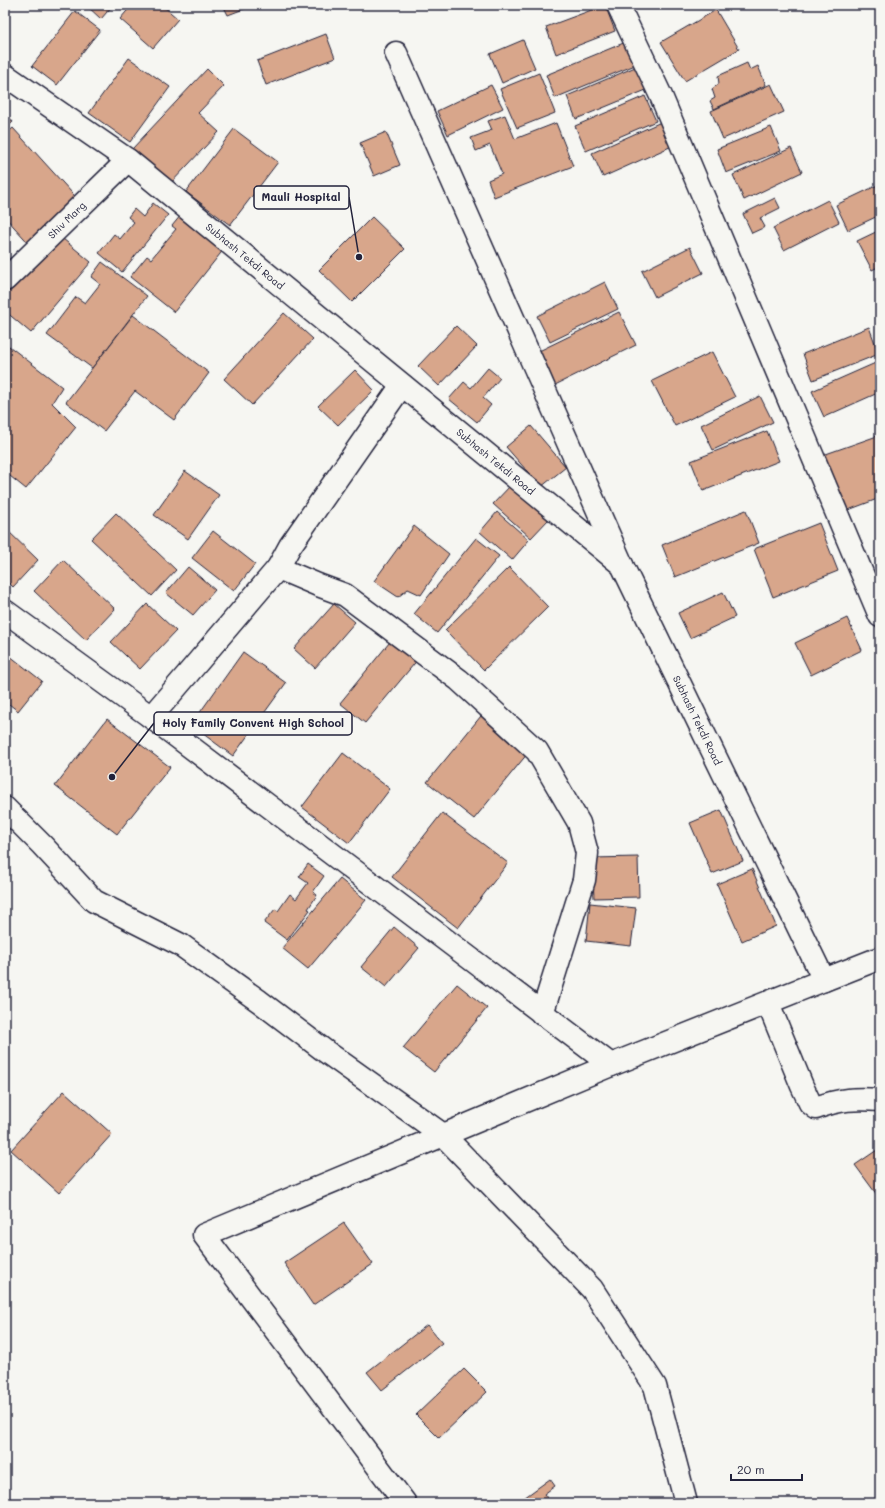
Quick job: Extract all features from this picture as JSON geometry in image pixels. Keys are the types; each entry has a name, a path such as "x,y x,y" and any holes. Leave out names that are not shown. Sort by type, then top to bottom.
{"street":[{"path":"618,5 661,96 880,616"},
{"path":"396,53 622,565"},
{"name":"Subhash Tekdi Road","path":"5,76 128,160 622,565 824,980"},
{"name":"Shiv Marg","path":"5,280 128,160"},
{"path":"151,717 278,568 290,546 402,385"},
{"path":"278,568 318,585 345,594 459,680 536,751 579,823 587,853 584,880 542,1014"},
{"path":"5,611 151,717 611,1065"},
{"path":"5,808 94,901 181,945 325,1051 443,1135 592,1288 655,1386 686,1503"},
{"path":"405,1503 204,1235 611,1065 880,958"},
{"path":"768,1003 810,1103 816,1108 833,1102 858,1098 880,1100"}],"building":[{"path":"86,5 113,5 101,19"},
{"path":"132,5 162,5 178,19 153,48 120,19"},
{"path":"223,5 254,5 228,15"},
{"path":"605,5 615,31 556,54 546,27"},
{"path":"716,10 739,49 685,81 661,42"},
{"path":"75,11 100,30 57,85 32,66"},
{"path":"326,34 335,58 266,85 257,61"},
{"path":"523,40 535,68 502,83 490,54"},
{"path":"626,42 635,65 555,98 546,75"},
{"path":"129,58 170,87 130,142 89,113"},
{"path":"747,63 750,70 758,66 766,85 714,109 710,101 715,98 712,89 719,84 718,76"},
{"path":"640,65 651,88 576,119 567,96"},
{"path":"207,69 224,86 198,113 219,132 170,184 132,149"},
{"path":"539,73 555,113 517,128 500,89"},
{"path":"771,84 784,112 723,139 711,111"},
{"path":"491,85 503,108 448,135 437,111"},
{"path":"645,96 656,121 586,151 575,126"},
{"path":"5,112 13,122 5,129"},
{"path":"505,115 515,139 556,123 573,166 494,197 488,180 502,174 490,145 476,151 471,138 492,130 488,121"},
{"path":"661,122 672,146 603,177 592,153"},
{"path":"771,127 781,151 726,173 717,149"},
{"path":"13,128 82,204 33,248 5,217 5,135"},
{"path":"234,129 278,162 230,225 186,192"},
{"path":"386,132 400,165 374,176 360,143"},
{"path":"791,148 802,172 744,200 733,175"},
{"path":"880,184 880,215 848,230 836,205"},
{"path":"775,198 780,208 760,218 765,227 752,233 743,214"},
{"path":"828,200 839,222 784,250 773,228"},
{"path":"153,203 168,215 122,272 99,253 114,234 120,239 134,222 128,217 134,209 143,217"},
{"path":"181,215 224,249 174,312 130,277 147,256 151,259 176,229 172,226"},
{"path":"372,217 405,249 352,302 319,270"},
{"path":"880,230 880,266 872,270 857,241"},
{"path":"57,234 91,262 31,333 5,311 5,295"},
{"path":"690,247 703,273 655,297 642,271"},
{"path":"102,262 147,296 92,368 47,335 76,297 85,303 100,284 91,277"},
{"path":"605,282 618,309 550,342 537,316"},
{"path":"619,312 636,345 553,386 537,352"},
{"path":"284,313 313,339 252,405 224,379"},
{"path":"133,315 209,373 174,420 135,391 104,431 66,402"},
{"path":"456,326 477,346 439,386 418,366"},
{"path":"869,327 879,354 813,380 803,354"},
{"path":"5,343 62,387 52,403 76,427 26,489 5,472"},
{"path":"712,352 735,397 675,426 652,381"},
{"path":"880,361 880,392 824,417 812,391"},
{"path":"488,368 500,378 483,398 491,405 477,422 449,399 464,382 471,388"},
{"path":"355,370 374,390 338,425 318,406"},
{"path":"760,396 773,422 713,450 701,425"},
{"path":"531,426 566,467 541,487 506,447"},
{"path":"767,431 779,461 703,491 691,461"},
{"path":"880,435 880,498 843,512 823,455"},
{"path":"185,471 219,495 188,539 154,515"},
{"path":"511,485 549,519 531,538 493,504"},
{"path":"746,510 759,543 675,577 662,545"},
{"path":"497,512 529,540 512,560 480,532"},
{"path":"116,513 176,570 152,596 91,539"},
{"path":"819,523 838,571 773,597 754,549"},
{"path":"414,526 449,554 421,595 408,589 398,597 374,581"},
{"path":"5,528 38,560 13,587 5,579"},
{"path":"213,531 255,564 234,591 192,558"},
{"path":"476,538 499,556 437,633 414,614"},
{"path":"63,560 115,609 86,640 34,591"},
{"path":"188,567 215,590 193,615 166,593"},
{"path":"509,567 548,607 484,670 445,630"},
{"path":"723,592 735,617 690,638 678,613"},
{"path":"147,604 176,631 140,669 111,642"},
{"path":"334,604 355,622 315,668 294,649"},
{"path":"847,618 862,650 811,675 795,643"},
{"path":"394,637 419,658 365,723 340,703"},
{"path":"5,652 42,681 18,711 5,701"},
{"path":"243,652 286,683 233,756 191,725"},
{"path":"481,716 528,753 474,819 427,782"},
{"path":"107,719 170,767 117,834 55,786"},
{"path":"343,753 390,789 349,843 302,807"},
{"path":"721,810 743,861 712,874 690,823"},
{"path":"442,813 508,863 458,928 392,877"},
{"path":"638,857 639,897 594,898 592,858"},
{"path":"308,864 324,876 313,892 317,895 308,909 310,910 287,940 264,923 275,909 278,911 290,894 296,899 308,883 299,877"},
{"path":"752,869 776,926 742,941 717,884"},
{"path":"340,879 366,900 308,969 282,948"},
{"path":"590,903 636,908 631,946 586,941"},
{"path":"394,927 419,948 386,987 361,967"},
{"path":"457,984 487,1008 434,1072 403,1048"},
{"path":"64,1091 112,1134 59,1193 11,1150"},
{"path":"880,1148 880,1199 855,1165"},
{"path":"344,1223 373,1264 313,1305 284,1263"},
{"path":"427,1325 442,1343 382,1390 367,1372"},
{"path":"464,1369 487,1392 439,1438 416,1415"},
{"path":"550,1479 555,1486 544,1494 551,1503 517,1503"}],"place":[{"name":"Mauli Hospital","path":"359,257"},
{"name":"Holy Family Convent High School","path":"112,777"}]}
